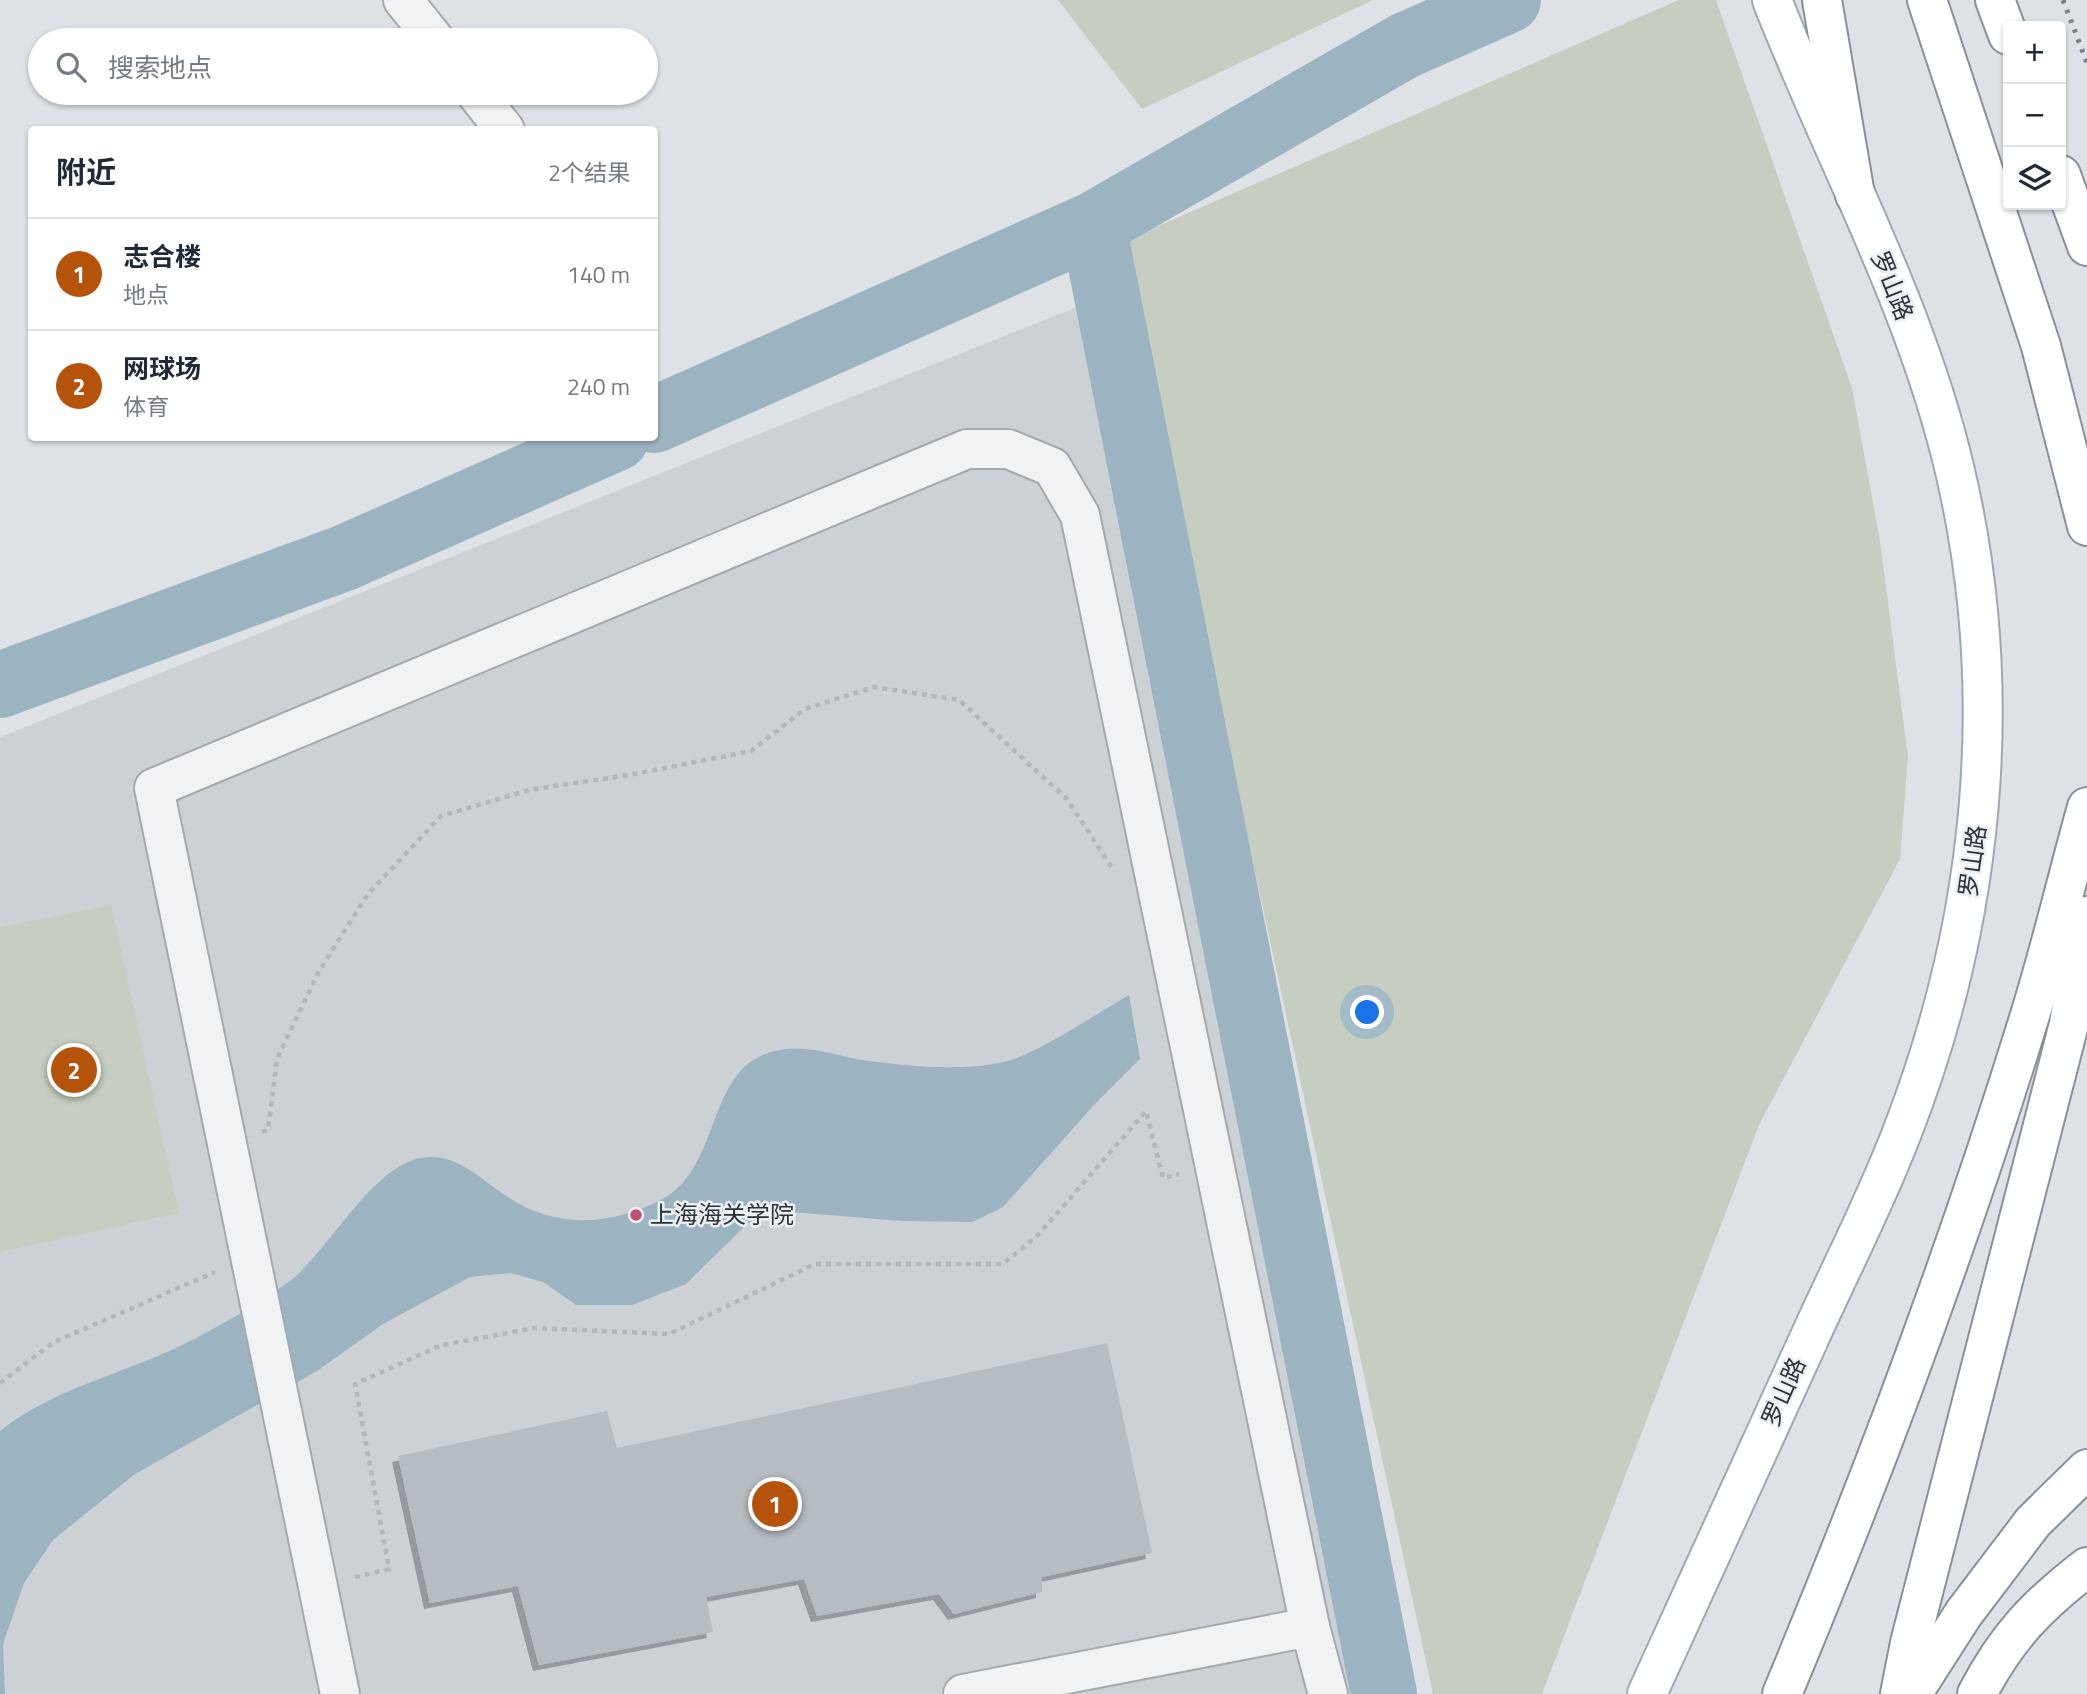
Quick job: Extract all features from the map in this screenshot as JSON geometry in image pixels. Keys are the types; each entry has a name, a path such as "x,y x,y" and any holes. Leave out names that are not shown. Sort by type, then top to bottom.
{"main road":[{"name":"罗山路","path":"1647,1694 1901,1136 1944,1007 1971,885 1982,790 1983,693 1980,621 1971,551 1954,468 1925,366 1772,0"},
{"path":"1822,0 1855,195"},
{"path":"1927,0 2041,346 2087,526"},
{"path":"1995,0 2003,22"},
{"path":"2066,189 2087,246"},
{"path":"1782,1694 1897,1406 2032,1010 2087,807"},
{"path":"1900,1694 1910,1643 2069,1024 2087,916"},
{"path":"1912,1694 1964,1613 2034,1522 2087,1469"},
{"path":"1977,1694 1996,1656 2039,1605 2087,1567"}],"street":[{"path":"403,0 425,28"},
{"path":"485,105 502,126"},
{"path":"340,1694 155,788 967,449 1008,449 1052,467 1080,515 1310,1627 1328,1694"},
{"path":"963,1694 1310,1627"}],"path":[{"path":"228,1143 268,1130 277,1059 319,971 368,894 441,816 529,790 629,775 751,751 805,709 874,687 959,699 1066,799 1120,881"},
{"path":"318,1586 389,1569 355,1384 442,1345 535,1328 669,1334 815,1264 1003,1264 1039,1234 1146,1111 1163,1178 1214,1166"},
{"path":"0,1383 54,1342 251,1257"}],"shaded area":[{"name":"上海海关学院","path":"1092,301 1366,1694 0,1694 0,737"}],"green space":[{"path":"1058,0 1373,0 1142,109"},
{"path":"1679,0 1716,0 1852,388 1880,541 1908,757 1900,859 1759,1125 1542,1694 1433,1694 1119,243"},
{"path":"111,905 179,1213 0,1252 0,927"}],"water":[{"path":"1129,995 1140,1059 1093,1106 1003,1207 972,1222 902,1221 779,1211 747,1224 686,1284 632,1305 576,1305 543,1282 511,1273 470,1277 383,1324 317,1371 135,1474 53,1540 24,1583 3,1644 5,1694 0,1694 0,1431 21,1416 65,1393 159,1356 195,1338 274,1292 302,1270 370,1190 389,1173 409,1162 429,1157 451,1160 506,1196 543,1214 581,1220 620,1215 659,1201 679,1186 694,1167 734,1079 750,1063 771,1052 798,1048 864,1060 925,1067 988,1065 1017,1058 1032,1051"}],"building":[{"path":"1107,1343 1152,1553 1042,1577 1042,1592 954,1614 939,1594 817,1616 804,1579 706,1597 713,1632 539,1665 518,1586 430,1603 398,1456 607,1411 617,1448"}],"waterway":[{"path":"658,418 1093,225 1404,46 1508,0"},
{"path":"1093,225 1384,1694"},
{"path":"0,685 344,558 609,441"}],"railway":[{"path":"2063,0 2087,63"}],"place":[{"name":"网球场","path":"74,1070"},
{"name":"上海海关学院","path":"636,1215"},
{"name":"志合楼","path":"775,1504"}]}
